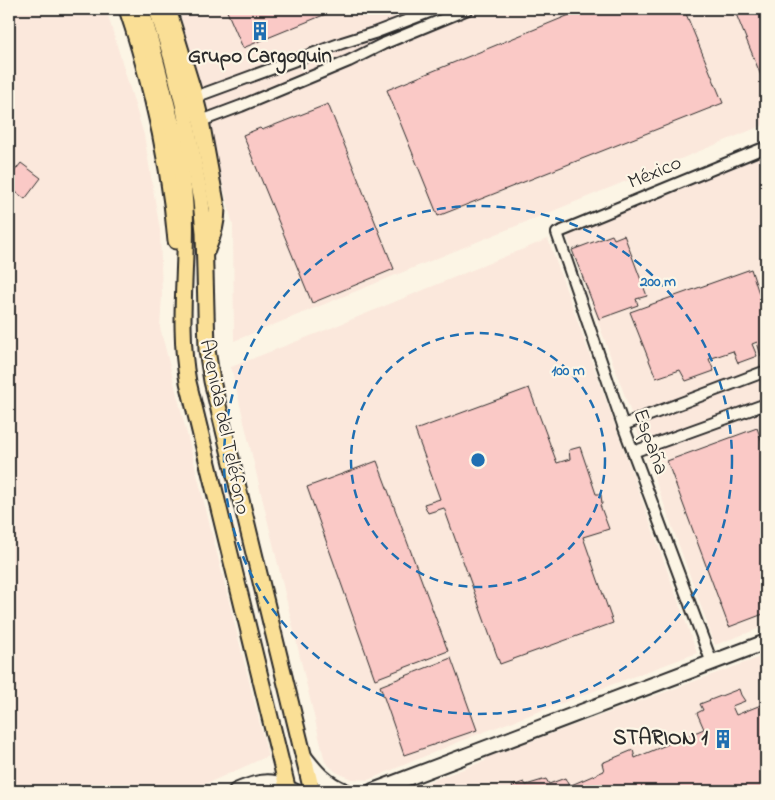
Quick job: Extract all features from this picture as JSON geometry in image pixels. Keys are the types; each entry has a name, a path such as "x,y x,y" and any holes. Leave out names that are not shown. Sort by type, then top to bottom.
{"main road":[{"path":"126,9 141,55 162,141 173,204 176,244 184,276"},
{"name":"Avenida del Teléfono","path":"141,9 173,129 185,204 182,321 184,362 287,790"},
{"name":"Avenida del Teléfono","path":"157,9 183,104 200,201 204,232 207,350 212,381 312,791"},
{"path":"168,9 201,121 217,208 216,227 205,256"},
{"path":"373,791 766,642"},
{"path":"303,755 322,778 334,787 345,791"},
{"path":"236,791 250,785 271,782 287,790"}],"street":[{"path":"195,97 437,9"},
{"path":"201,121 249,103 468,9"},
{"name":"México","path":"558,234 766,147"},
{"name":"España","path":"558,234 623,425 712,662"},
{"path":"623,425 766,371"},
{"path":"633,452 766,404"}],"shaded area":[{"path":"9,9 106,9 144,135 160,230 162,296 160,327 268,756 190,791 9,791"},
{"path":"179,9 766,9 766,124 234,341 233,226"},
{"path":"766,153 766,626 715,645 567,236"},
{"path":"548,239 697,653 473,736 368,780 351,779 336,772 325,762 231,367"},
{"path":"766,655 766,791 403,791 485,761 485,758"}],"building":[{"name":"Grupo Cargoquin","path":"226,9 324,9 326,14 243,48"},
{"path":"584,9 684,9 723,103 438,216 387,90"},
{"path":"734,9 766,9 766,88"},
{"path":"328,104 394,269 312,303 243,135 260,128 262,130"},
{"path":"21,163 41,178 25,199 9,187 9,178"},
{"path":"612,235 614,239 624,235 647,296 636,299 638,305 599,319 572,250"},
{"path":"751,269 766,315 766,353 761,356 757,342 752,344 757,356 738,363 733,351 709,359 714,371 686,381 680,370 656,378 630,312"},
{"path":"529,388 557,463 570,459 569,450 580,447 596,494 601,495 602,504 600,505 609,529 583,537 613,623 500,664 444,508 428,513 424,504 440,499 415,430"},
{"path":"757,428 766,453 766,613 729,627 667,461"},
{"path":"377,461 448,651 375,679 307,487"},
{"path":"451,658 477,730 404,755 380,686"},
{"name":"STARION 1","path":"739,689 745,701 732,706 736,715 761,705 766,718 766,791 514,791 512,786 524,782 526,785 546,779 549,784 565,778 569,786 604,771 602,763 633,750 635,758 704,729 697,713 703,710 700,704"}],"place":[{"name":"Grupo Cargoquin","path":"260,31"},
{"name":"STARION 1","path":"723,739"}]}
